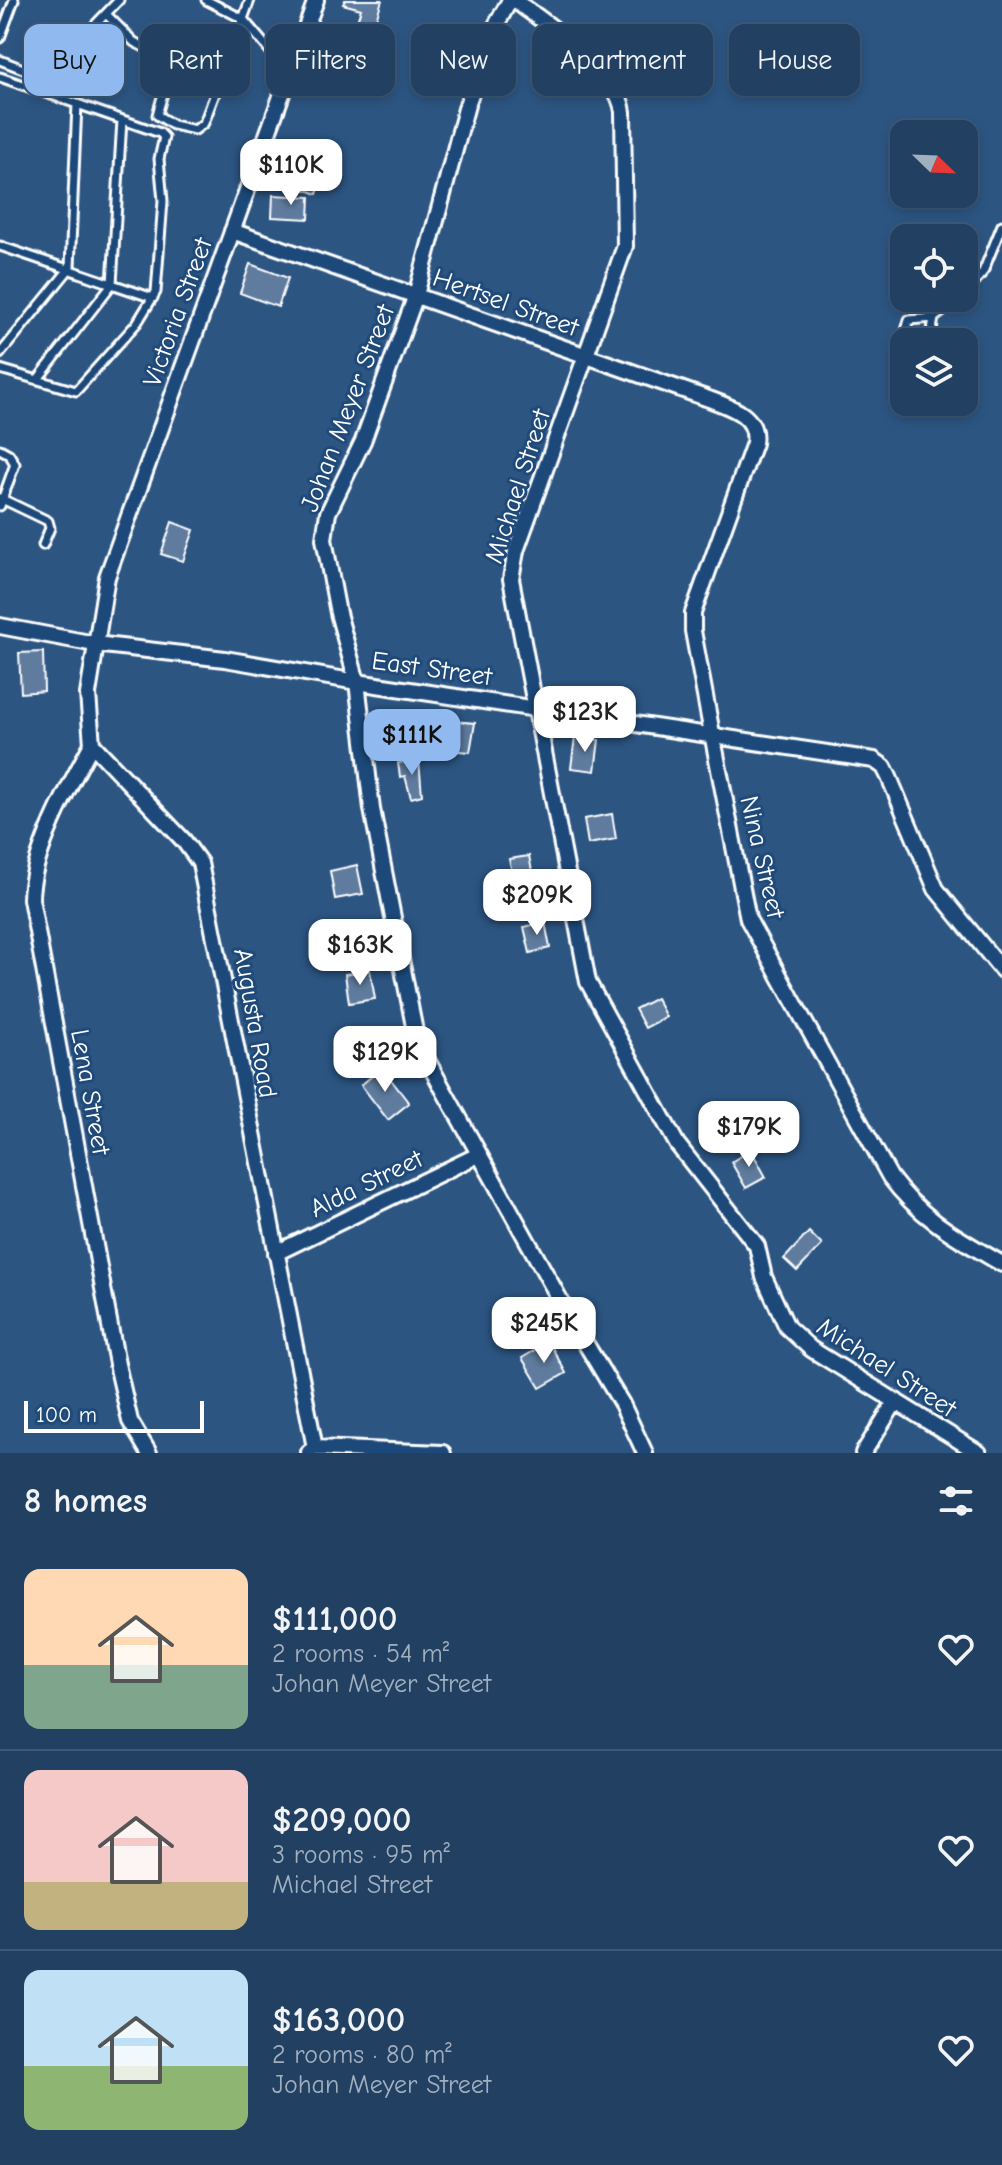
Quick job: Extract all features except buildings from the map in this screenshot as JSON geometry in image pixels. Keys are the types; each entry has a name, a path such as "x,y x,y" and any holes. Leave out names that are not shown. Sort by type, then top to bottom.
{"street":[{"name":"Victoria Street","path":"308,24 316,0"},
{"name":"Johan Meyer Street","path":"512,0 494,29 464,117 416,295 363,441 325,524 324,539 338,613 357,682 372,809 417,1042 478,1155 622,1404 645,1453"},
{"name":"Michael Street","path":"512,0 560,35 600,71 617,92 622,105 625,242 512,568 511,584 584,968 594,997 677,1144 757,1246 764,1277 787,1327 811,1349 979,1453"},
{"name":"Victoria Street","path":"95,644 107,577 282,96"},
{"name":"Hertsel Street","path":"232,231 734,409 746,418 754,431"},
{"name":"Nina Street","path":"754,431 754,443 693,619 745,908 781,981 890,1177 922,1215 1002,1264"},
{"name":"East Street","path":"0,626 95,644 225,659 357,682 874,760 886,769 936,889 1002,970"},
{"path":"92,744 88,694 95,644"},
{"name":"Augusta Road","path":"92,744 184,841 200,863 311,1450"},
{"name":"Lena Street","path":"92,744 56,816 33,878 31,899 117,1364 130,1421 149,1453"},
{"name":"Alda Street","path":"276,1253 478,1155"},
{"path":"863,1453 896,1401"},
{"path":"311,1450 443,1453"}],"lane":[{"path":"0,38 14,0"},
{"path":"0,60 69,84 75,76 92,28 119,0"},
{"path":"206,0 243,19 266,46"},
{"path":"106,14 134,42 168,59 171,65 157,115 173,125 190,130 198,129 204,123 250,0"},
{"path":"0,77 164,137 159,159 163,201 158,276 153,298 137,323 79,389 73,391 3,370 0,379"},
{"path":"0,354 70,268 77,104"},
{"path":"38,379 112,284 122,120"},
{"path":"978,278 1000,236 1002,225"},
{"path":"0,246 153,298"},
{"path":"907,328 909,320 934,318 942,312"},
{"path":"932,328 934,318"},
{"path":"0,449 9,454 15,464 1,501 48,521 50,528 43,545"}]}
